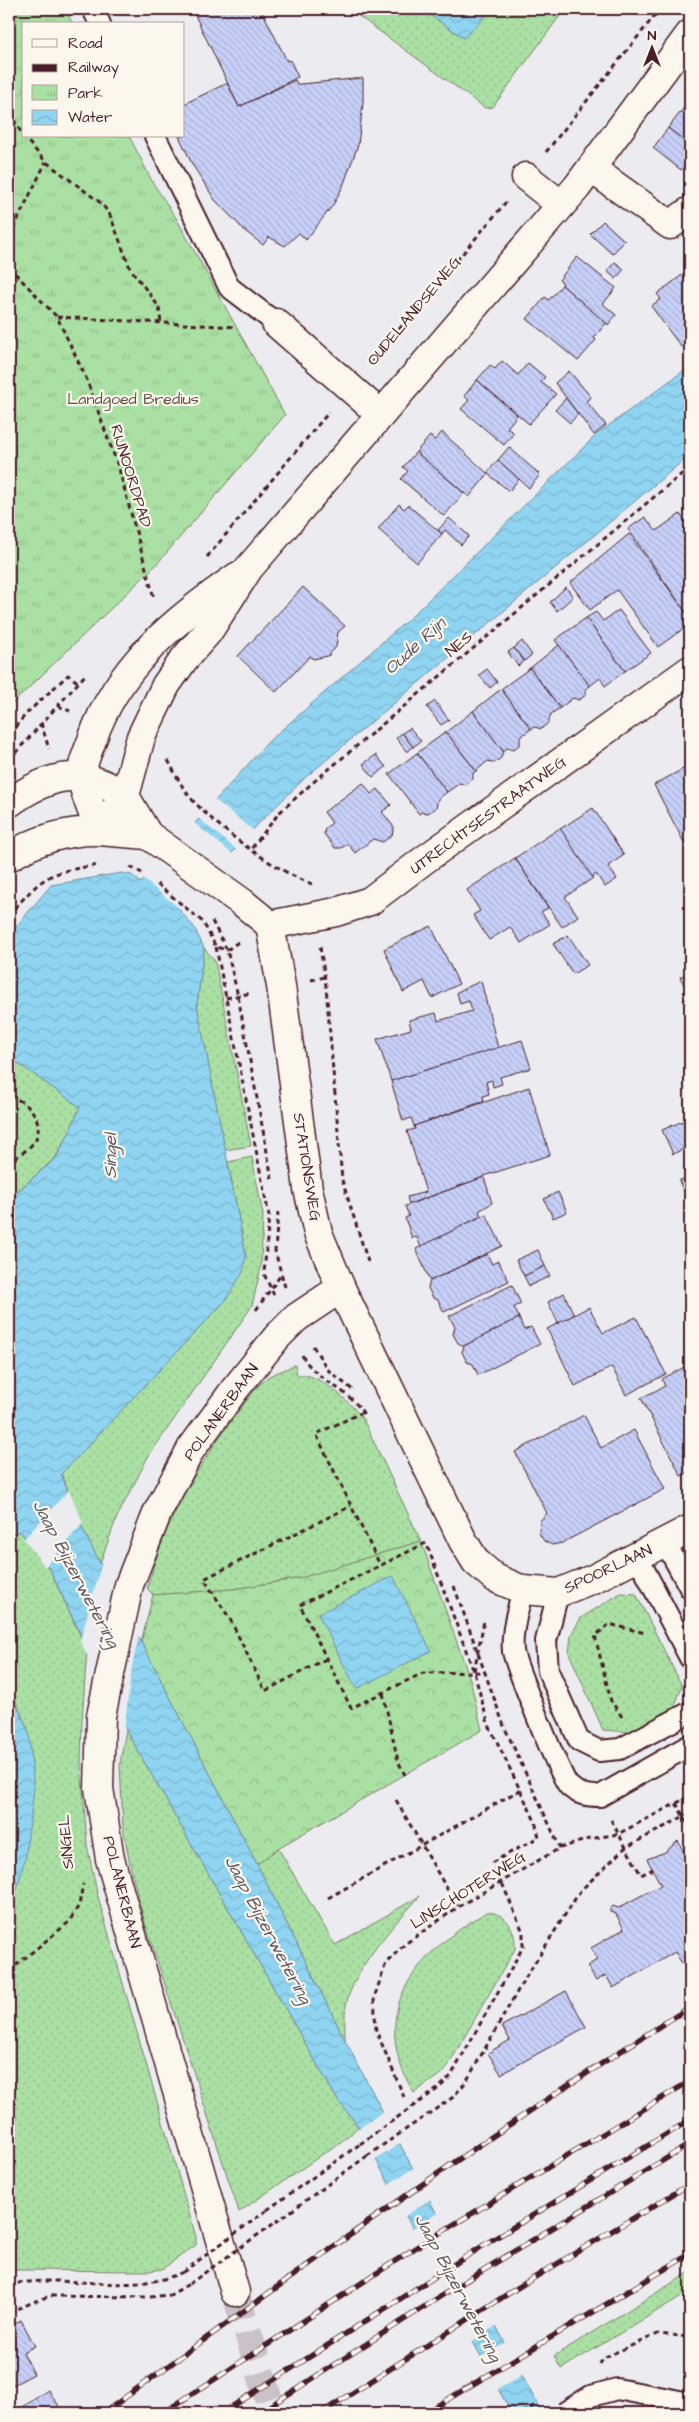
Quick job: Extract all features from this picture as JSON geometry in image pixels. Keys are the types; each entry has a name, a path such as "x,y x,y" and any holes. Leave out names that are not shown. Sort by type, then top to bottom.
{"main road":[{"path":"99,831 125,796 140,738 166,684 185,658 208,632 248,568 592,169 690,34"},
{"path":"592,169 670,225 690,211"},
{"path":"526,177 561,205"},
{"path":"276,323 380,414"},
{"path":"99,831 82,776 98,721 105,706 128,672 152,644 189,610 248,568"},
{"name":"UTRECHTSESTRAATWEG","path":"270,926 317,917 370,901 424,860 690,670"},
{"path":"9,803 26,790 55,778 82,776 106,783 125,796 158,842 270,926"},
{"path":"9,858 22,848 53,837 86,831 99,831 158,842"},
{"name":"STATIONSWEG","path":"270,926 282,986 308,1189 318,1233 341,1288 463,1541 476,1562 496,1578"},
{"name":"POLANERBAAN","path":"235,2292 110,1859 99,1788 101,1716 129,1585 158,1511 191,1449 235,1389 277,1337 296,1318 341,1288"},
{"name":"SPOORLAAN","path":"496,1578 523,1590 558,1592 595,1578 690,1529"}],"lane":[{"path":"93,9 99,22"},
{"path":"156,138 229,287 276,323"},
{"path":"666,1542 690,1588"},
{"path":"637,1556 690,1658"},
{"path":"523,1590 517,1612 513,1651 523,1682 567,1785 585,1796 600,1796 690,1745"},
{"path":"558,1592 546,1641 548,1671 579,1741 599,1751 620,1750 690,1712"},
{"path":"564,2413 591,2396 617,2389 690,2403"}],"path":[{"name":"OUDELANDSEWEG","path":"205,559 526,177 660,9"},
{"path":"9,112 22,134"},
{"path":"25,138 46,162 101,203 110,215 130,268 159,307 161,324"},
{"path":"9,237 46,162"},
{"name":"RIJNOORDPAD","path":"9,267 56,316 86,378 118,469 154,598 161,593"},
{"path":"56,316 230,328 276,323"},
{"name":"NES","path":"252,848 279,813 310,785 690,467"},
{"path":"9,734 28,712 68,675 78,683 9,760"},
{"path":"165,754 189,796 200,809 244,844 297,879"},
{"path":"9,915 31,889 47,876 70,869 102,864"},
{"path":"129,866 146,875"},
{"path":"154,881 203,922 216,947 227,950"},
{"name":"STATIONSWEG","path":"317,917 326,986 342,1180 372,1273"},
{"path":"226,998 238,996"},
{"path":"9,1097 27,1105 37,1118 37,1136 30,1146 9,1162"},
{"path":"261,1302 280,1276"},
{"path":"363,1412 316,1434 380,1566"},
{"path":"326,1659 265,1691 230,1619 204,1579 351,1506"},
{"path":"9,2285 35,2280 153,2282 168,2279 183,2272 267,2210 440,2088 451,2076 523,1947 523,1932 493,1862 539,1838 535,1821 488,1723 474,1672 426,1543 300,1605 351,1708 423,1673 466,1673"},
{"path":"452,1582 504,1726 560,1848"},
{"path":"626,1725 611,1701 595,1636 609,1624 647,1633"},
{"path":"474,1672 477,1652"},
{"path":"383,1692 398,1761 405,1775"},
{"path":"328,1898 520,1790"},
{"name":"LINSCHOTERWEG","path":"404,2097 376,2030 374,1998 386,1963 405,1944 458,1908 560,1848 589,1839 618,1834 690,1796"},
{"path":"396,1800 458,1908"},
{"path":"676,1803 690,1828"},
{"path":"9,2312 50,2296 150,2297 170,2295 189,2284 366,2156 452,2098 466,2082 521,1985 580,1891 625,1848 690,1813"},
{"path":"618,1834 641,1875 653,1868"},
{"path":"684,1851 690,1848"},
{"name":"SINGEL","path":"9,1972 69,1922 79,1905 83,1883"},
{"path":"686,1921 690,1929"},
{"path":"597,2370 603,2358 658,2334 690,2337"}],"green space":[{"name":"Landgoed Bredius","path":"9,9 65,9 72,22 22,22 22,138 130,138 153,183 176,218 285,415 156,565 9,707"},
{"path":"349,9 421,9 464,38 492,9 565,9 493,107 485,108"},
{"path":"204,948 215,961 251,1146 225,1150 197,1005"},
{"path":"9,1057 80,1107 69,1133 55,1158 9,1199"},
{"path":"252,1157 263,1215 261,1267 252,1306 148,1457 117,1517 100,1563 83,1530 61,1473 225,1301 246,1256 228,1162"},
{"path":"295,1365 297,1375 305,1375 324,1383 351,1405 363,1419 421,1541 301,1578 234,1589 153,1595 147,1588 161,1543 194,1477 231,1421 259,1385 269,1376"},
{"path":"20,1531 50,1570 87,1650 81,1764 87,1845 98,1897 196,2237 196,2245 162,2269 150,2271 17,2270 9,2273 9,1919 29,1733 9,1685 9,1535"},
{"path":"421,1541 470,1679 482,1730 278,1848 257,1864 141,1642 153,1595 234,1589 301,1578"},
{"path":"621,1593 636,1594 682,1686 674,1708 630,1732 603,1730 569,1653 571,1635 581,1618"},
{"path":"126,1730 337,2099 358,2126 349,2136 239,2212 144,1920 131,1870 123,1827 120,1763"},
{"path":"278,1848 335,1945 420,1896 377,1947 358,1976 346,2005 345,2040 257,1864"},
{"path":"487,1912 500,1916 509,1924 514,1935 515,1949 445,2071 414,2093 400,2063 395,2036 397,2011 406,1987 420,1966 439,1946 461,1928"},
{"path":"690,2272 690,2291 561,2369 554,2356"}],"water":[{"path":"421,9 492,9 464,38"},
{"path":"690,366 690,455 306,777 258,824 180,911 194,927 204,948 197,1005 246,1256 243,1272 225,1301 61,1474 83,1530 257,1864 345,2040 542,2413 511,2413 358,2126 337,2099 126,1730 50,1570 20,1531 9,1535 9,1199 56,1158 80,1107 9,1057 9,935 51,885 121,873 132,875 141,883 269,741 410,618 597,434"},
{"path":"393,1576 431,1651 356,1689 318,1614"},
{"path":"9,1685 29,1733 34,1790 25,1859 9,1919"}],"pier":[{"path":"214,799 254,831 238,851 197,817"},
{"path":"193,822 234,855 184,912 143,879"},
{"path":"69,1490 83,1523 45,1567 24,1539"},
{"path":"102,1562 139,1634 132,1667 124,1730 80,1641"},
{"path":"385,2110 402,2142 374,2161 357,2130"},
{"path":"415,2167 432,2198 404,2217 387,2185"},
{"path":"439,2212 499,2324 471,2342 411,2230"},
{"path":"508,2341 525,2373 497,2390 479,2358"}],"building":[{"path":"192,9 261,9 287,61 290,60 298,77 239,107"},
{"path":"363,78 363,102 358,145 343,186 333,205 306,240 299,233 285,246 269,237 263,245 245,231 215,200 192,164 180,138 185,138 185,104 227,83 239,107 295,80 297,84"},
{"path":"690,99 690,115 683,109"},
{"path":"683,109 690,115 690,145 668,128"},
{"path":"668,128 690,145 690,161 681,170 653,148"},
{"path":"603,221 625,241 612,254 590,234"},
{"path":"577,257 616,288 603,304 616,315 608,325 562,285 563,283 559,280"},
{"path":"615,262 624,269 616,279 607,271"},
{"path":"690,269 690,340 681,347 651,306 661,299 657,294"},
{"path":"562,285 606,323 594,338 596,340 578,361 527,319 545,297 549,300"},
{"path":"502,361 518,375 528,363 545,377 541,382 556,394 529,424 477,380 490,365 495,369"},
{"path":"569,371 591,397 586,401 606,425 594,435 555,383"},
{"path":"477,380 517,415 507,428 514,433 504,445 461,409 469,400 464,396"},
{"path":"566,398 578,414 570,423 555,410"},
{"path":"442,432 488,474 469,497 416,452 430,436 435,440"},
{"path":"509,447 540,475 529,488 498,460"},
{"path":"416,452 464,493 444,516 401,479 408,471 403,467"},
{"path":"498,460 519,479 509,491 487,473"},
{"path":"399,504 404,509 408,505 442,534 417,563 378,529"},
{"path":"680,514 690,528 690,618 628,529 645,517 656,531"},
{"path":"449,518 469,536 461,545 445,530 442,534 438,530"},
{"path":"629,534 690,618 690,624 658,647 617,590 590,610 570,583"},
{"path":"303,587 345,626 338,632 336,647 328,656 313,659 310,656 276,692 238,656"},
{"path":"566,587 573,597 557,611 550,602"},
{"path":"619,610 651,653 625,671 586,618 596,612 603,621"},
{"path":"586,618 625,671 605,686 600,678 590,686 555,640"},
{"path":"522,641 532,655 524,661 514,648"},
{"path":"559,645 590,686 586,689 586,695 579,700 573,698 560,708 530,668"},
{"path":"514,648 524,661 518,666 508,652"},
{"path":"530,668 560,708 551,714 548,723 541,729 535,727 531,729 501,689"},
{"path":"487,669 497,682 490,688 479,675"},
{"path":"501,689 531,729 520,737 520,744 513,750 507,748 503,751 473,711"},
{"path":"435,701 449,720 441,725 427,707"},
{"path":"473,711 503,751 501,758 494,763 488,761 476,771 446,732"},
{"path":"410,728 421,741 413,747 402,733"},
{"path":"446,732 476,771 473,773 473,779 466,785 460,783 447,792 417,753"},
{"path":"402,733 413,747 407,752 396,738"},
{"path":"417,753 447,792 438,799 436,808 428,813 422,812 419,814 389,774"},
{"path":"376,755 386,767 373,777 363,764"},
{"path":"690,765 690,854 654,785"},
{"path":"363,783 371,794 378,789 391,805 382,812 394,827 392,835 383,842 373,839 355,853 348,844 341,848 335,848 324,834 325,828 332,823 324,812"},
{"path":"593,808 624,855 608,866 617,879 605,887 596,874 592,877 560,829"},
{"path":"560,828 593,878 565,897 578,916 562,927 515,858"},
{"path":"515,858 548,908 541,912 550,924 521,943 510,927 489,940 473,915 480,911 467,890"},
{"path":"431,926 459,984 432,998 424,981 403,992 384,949"},
{"path":"568,935 588,965 573,974 553,944"},
{"path":"690,972 690,996 680,977"},
{"path":"481,981 498,1048 391,1081 377,1039 411,1029 409,1020 436,1013 438,1021 472,1011 469,1001 460,1004 457,992"},
{"path":"522,1040 531,1068 500,1077 502,1084 493,1087 492,1080 486,1082 489,1094 483,1096 484,1101 414,1126 411,1118 403,1121 391,1081"},
{"path":"529,1087 550,1155 484,1176 409,1204 407,1197 426,1192 407,1131 415,1129 414,1126"},
{"path":"690,1118 690,1146 673,1154 662,1130"},
{"path":"690,1175 690,1204 679,1181"},
{"path":"484,1177 492,1203 479,1211 481,1216 421,1247 417,1237 412,1238 405,1218 409,1216 405,1206"},
{"path":"558,1192 567,1212 553,1218 544,1199"},
{"path":"486,1214 502,1246 430,1281 416,1249"},
{"path":"538,1250 545,1266 524,1276 516,1260"},
{"path":"487,1254 492,1264 498,1261 509,1281 444,1312 438,1300 433,1298 428,1288 430,1281"},
{"path":"545,1266 550,1276 529,1286 524,1276"},
{"path":"512,1285 521,1304 514,1307 519,1318 464,1346 458,1343 453,1334 455,1327 449,1316"},
{"path":"564,1293 574,1315 558,1323 548,1302"},
{"path":"589,1307 603,1333 636,1317 666,1374 626,1395 612,1367 575,1386 547,1329"},
{"path":"519,1318 524,1330 531,1327 540,1344 478,1375 473,1364 467,1362 462,1352 464,1346"},
{"path":"688,1365 690,1369 690,1472 681,1476 641,1398 665,1386 662,1379"},
{"path":"584,1415 601,1448 634,1430 665,1489 562,1543 552,1545 544,1541 539,1533 540,1521 547,1513 515,1452"},
{"path":"678,1841 690,1863 690,1977 675,1952 613,1988 606,1975 596,1981 587,1966 597,1960 591,1948 624,1929 616,1914 610,1912 610,1909 613,1906 618,1908 661,1885 647,1859 665,1852"},
{"path":"566,1991 586,2027 501,2074 488,2053 510,2040 502,2026"},
{"path":"21,2320 35,2346 23,2352 34,2374 9,2387 9,2346 13,2344 9,2335 9,2326"},
{"path":"48,2390 59,2406 48,2413 14,2413"}],"tunnel":[{"path":"235,2292 273,2413"}],"railway":[{"path":"104,2413 394,2204 541,2104 690,2007"},
{"path":"163,2413 415,2248 690,2081"},
{"path":"222,2413 492,2240 690,2120"},
{"path":"259,2413 441,2296 690,2144"},
{"path":"321,2413 522,2285 690,2184"},
{"path":"425,2413 690,2254"}],"water label":[{"name":"Oude Rijn","path":"415,646"},
{"name":"Singel","path":"110,1156"},
{"name":"Jaap Bijzerwetering","path":"76,1574"},
{"name":"Jaap Bijzerwetering","path":"268,1930"},
{"name":"Jaap Bijzerwetering","path":"458,2288"}]}
